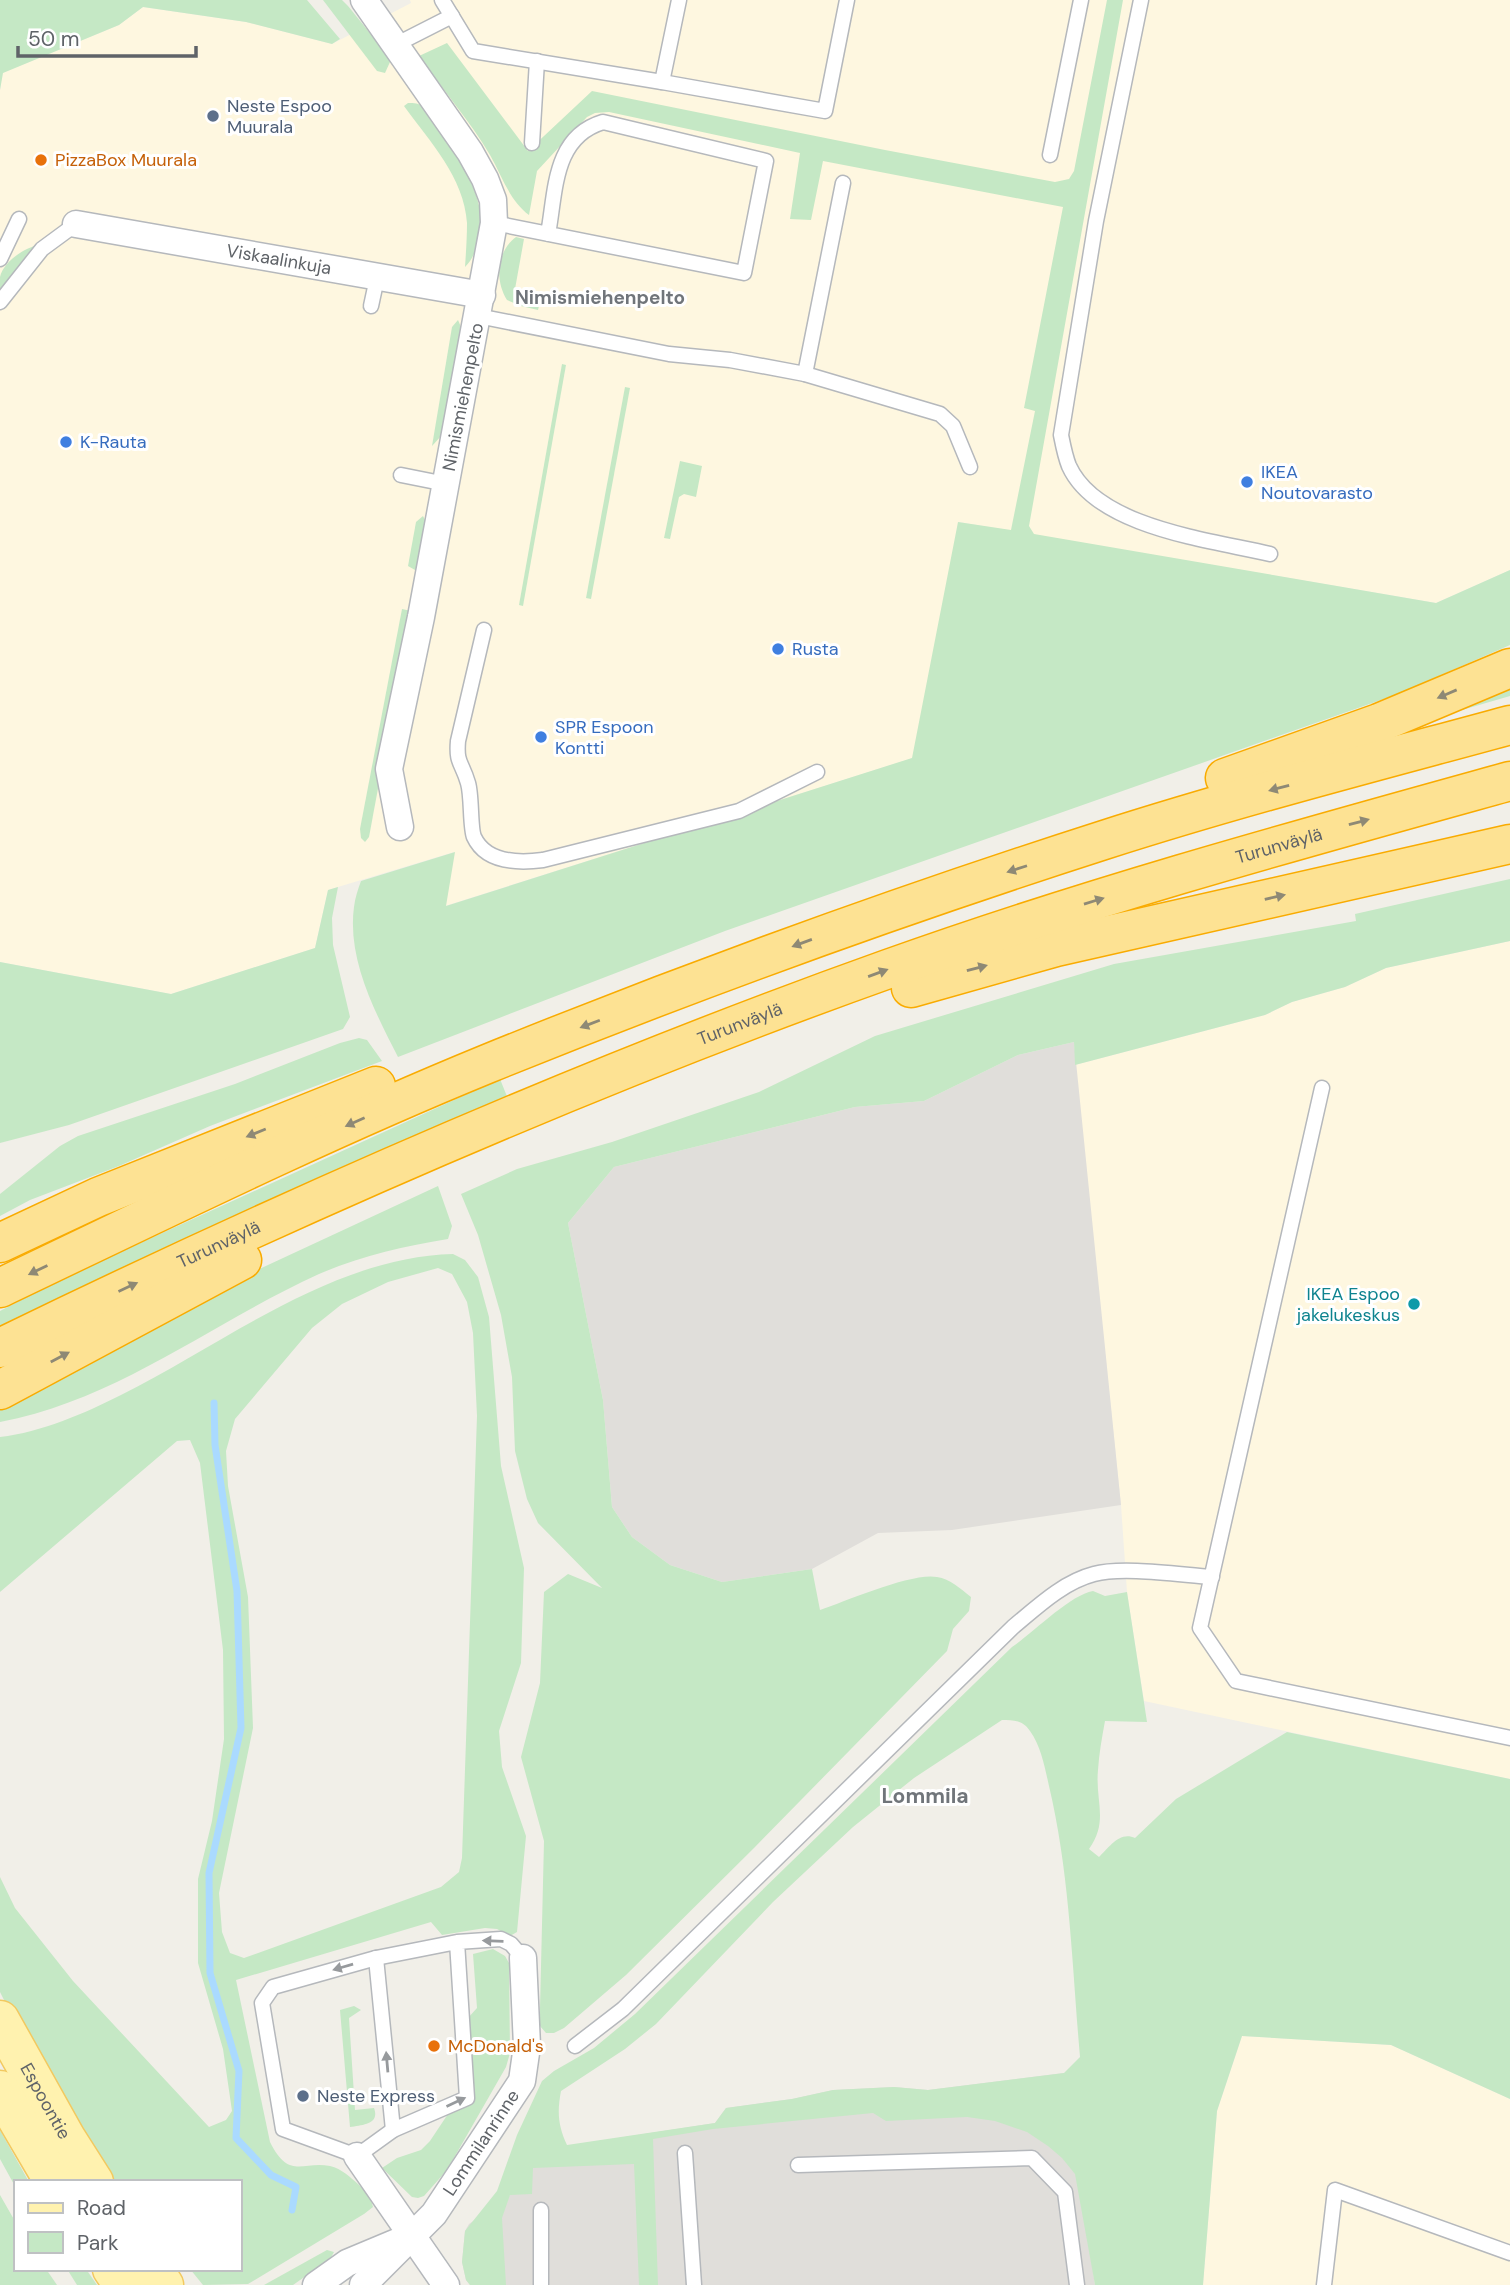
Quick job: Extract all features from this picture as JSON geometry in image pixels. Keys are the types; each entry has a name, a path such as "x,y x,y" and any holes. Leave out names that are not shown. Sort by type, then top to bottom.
{"highway":[{"path":"1105,840 1196,788 1379,723 1510,668"},
{"path":"0,1288 223,1181 485,1065 737,966 1105,840 1247,797 1510,725"},
{"name":"Turunväylä","path":"0,1348 253,1228 511,1114 676,1048 889,968 1042,917 1337,828 1510,781"},
{"path":"676,1048 752,1041 939,979 1056,947 1510,844"},
{"path":"0,1243 98,1197 372,1087 485,1065"},
{"path":"0,1390 234,1264 428,1171 511,1114"}],"main road":[{"name":"Espoontie","path":"0,2020 93,2180"},
{"name":"Espoontie","path":"0,2090 53,2180"}],"street":[{"name":"Nimismiehenpelto","path":"363,0 470,152 485,179 492,201 494,223 446,484 430,620 389,769 400,827"},
{"name":"Viskaalinkuja","path":"76,224 377,278 480,306"},
{"name":"Lommilanrinne","path":"363,2285 433,2214 522,2081 527,2046 523,1958"},
{"path":"357,2156 446,2285"},
{"path":"320,2284 347,2263 413,2236"}],"lane":[{"path":"442,0 473,51 825,111 847,0"},
{"path":"662,82 679,0"},
{"path":"1051,155 1081,0"},
{"path":"1140,0 1096,221 1060,435 1069,467 1090,495 1119,514 1154,527 1270,554"},
{"path":"395,45 452,16"},
{"path":"532,143 537,61"},
{"path":"494,223 548,234 744,273 766,161 603,122 593,125 571,141 563,154 548,234"},
{"path":"805,374 843,183"},
{"path":"0,259 19,219"},
{"path":"0,302 42,249 76,224"},
{"path":"371,306 377,278"},
{"path":"480,306 668,354 730,360 805,374 940,414 953,426 970,467"},
{"path":"401,475 446,484"},
{"path":"484,630 458,740 457,757 468,783 474,837 487,851 503,860 543,860 739,811 817,772"},
{"path":"1322,1088 1200,1628 1237,1681 1510,1738"},
{"path":"575,2046 623,2009 1013,1627 1056,1592 1093,1574 1116,1571 1212,1577"},
{"path":"457,1942 467,2098 393,2130 357,2156 283,2129 262,2003 273,1987 376,1958 457,1942 501,1939 511,1944 523,1958"},
{"path":"376,1958 393,2130"},
{"path":"685,2153 694,2285"},
{"path":"798,2165 1032,2158 1065,2192 1077,2285"},
{"path":"1324,2285 1335,2190 1510,2253"},
{"path":"541,2210 541,2285"}],"shaded area":[{"path":"410,0 1510,0 1510,570 1436,603 959,522 913,758 445,906 454,852 328,890 315,948 171,994 0,962 2,73 119,25 143,7 246,22 332,44 411,3"},
{"path":"1510,941 1510,1779 1144,1701 1127,1592 1121,1505 1075,1065 1265,1015 1292,1002 1345,987 1386,968"},
{"path":"1074,1042 1121,1505 952,1530 878,1533 812,1569 722,1582 670,1565 632,1537 612,1507 603,1400 568,1223 614,1167 855,1107 924,1101 1018,1055"},
{"path":"1242,2036 1391,2045 1510,2099 1510,2285 1203,2285 1217,2111"},
{"path":"1064,2073 1095,2285 470,2285 466,2280 462,2262 465,2231 469,2224 510,2195 547,2149 715,2123 726,2108 833,2090 894,2087 928,2090"}],"green space":[{"path":"0,0 307,0 340,39 332,44 246,22 143,7 119,25 3,73 0,90"},
{"path":"323,0 342,0 348,6 386,53 390,62 385,73 377,71"},
{"path":"1107,0 1123,0 1029,526 1034,534 1436,603 1510,570 1510,645 1395,695 725,931 398,1057 365,985 355,946 354,907 361,881 455,852 446,906 912,758 958,522 1011,530 1035,411 1024,408 1063,207 823,161 811,220 790,219 800,153 609,112 595,113 587,117 537,171 529,215 511,195 482,142 419,56 447,43 528,151 592,91 1055,182 1069,179 1074,171"},
{"path":"408,103 421,106 440,127 466,171 478,200 480,233 474,255 465,267 467,223 460,190 435,147 404,106"},
{"path":"516,237 524,239 515,289 542,294 538,310 507,300 503,292 499,267 504,250"},
{"path":"39,245 0,295 0,277 5,266 21,252"},
{"path":"458,320 461,327 442,435 432,446 452,327"},
{"path":"562,364 566,365 523,606 519,605"},
{"path":"625,387 630,388 591,599 586,598"},
{"path":"680,461 702,466 696,497 684,494 679,497 670,539 664,538"},
{"path":"423,516 427,524 415,570 408,566 416,522"},
{"path":"402,609 411,611 369,837 365,842 361,838 360,829"},
{"path":"1510,682 1510,696 1424,721"},
{"path":"1510,879 1510,941 1386,968 1345,987 1292,1002 1265,1015 1075,1065 1074,1042 1018,1055 924,1101 855,1107 614,1167 568,1223 603,1400 612,1507 632,1537 670,1565 722,1582 812,1569 820,1610 896,1583 926,1577 946,1580 971,1597 969,1611 953,1629 947,1651 626,1975 564,2028 554,2033 546,2033 540,2026 544,1841 521,1757 540,1683 544,1592 568,1574 602,1588 538,1523 527,1499 515,1451 512,1377 501,1315 478,1235 461,1194 517,1169 612,1142 759,1092 875,1036 1114,964 1356,921 1355,914"},
{"path":"338,887 332,918 333,945 350,1017 343,1029 69,1125 0,1143 0,962 171,994 315,948 328,890"},
{"path":"359,1038 367,1040 382,1061 210,1126 119,1166 30,1200 0,1216 0,1194 60,1146 78,1136 235,1084"},
{"path":"500,1079 508,1099 0,1333 0,1311 70,1275"},
{"path":"438,1186 452,1226 448,1239 383,1252 319,1274 279,1293 125,1378 43,1411 0,1422 0,1406 253,1272"},
{"path":"453,1254 465,1260 478,1277 489,1317 501,1466 524,1568 521,1663 499,1731 502,1767 526,1836 517,1932 510,1936 497,1929 485,1928 442,1935 431,1922 236,1980 270,2142 277,2154 290,2165 320,2165 338,2169 363,2189 373,2207 248,2284 203,2285 192,2271 242,2271 242,2180 114,2180 100,2161 0,1992 0,1877 15,1908 73,1981 209,2127 226,2120 232,2111 223,2049 198,1963 198,1879 212,1821 224,1739 223,1650 200,1463 190,1440 177,1441 0,1592 0,1437 47,1427 92,1409 281,1306 365,1270 409,1259","holes":["438,1268 452,1274 467,1302 473,1333 477,1416 462,1858 459,1872 441,1887 244,1958 230,1953 222,1932 219,1893 253,1728 248,1597 228,1486 226,1451 235,1419 312,1328 342,1304 388,1282"]},
{"path":"1093,1591 1105,1596 1127,1592 1147,1722 1105,1721 1098,1770 1100,1820 1089,1849 1099,1857 1119,1839 1129,1836 1135,1838 1176,1799 1287,1732 1510,1779 1510,2099 1391,2045 1242,2036 1217,2111 1203,2285 1095,2285 1075,2174 1062,2158 1027,2132 995,2121 967,2117 886,2121 873,2113 713,2129 653,2139 658,2285 639,2285 634,2164 533,2168 532,2194 510,2195 502,2218 506,2285 470,2285 466,2280 462,2262 465,2231 497,2191 517,2135 542,2081 594,2048 635,2014 1012,1647 1084,1594","holes":["1002,1720 1018,1721 1030,1731 1037,1743 1046,1772 1062,1853 1080,2057 1064,2073 928,2090 894,2087 833,2090 726,2108 715,2123 567,2145 559,2119 561,2091 625,2049 656,2024 773,1902 853,1827 914,1778"]},
{"path":"493,1949 505,1956 509,1963 510,2053 506,2067 447,2170 424,2196 412,2197 382,2168 397,2158 421,2150 450,2111 472,2097 474,2085 468,2018 477,2008 473,1954"},
{"path":"354,2006 361,2010 349,2018 355,2110 374,2108 375,2117 369,2123 350,2127 340,2010"},
{"path":"0,2130 28,2180 14,2180 14,2184 0,2159"},
{"path":"0,2195 14,2220 14,2271 47,2271 57,2285 0,2285"},
{"path":"327,2250 334,2252 330,2259 293,2285 264,2285"},
{"path":"68,2271 87,2271 97,2285 77,2285"}],"waterway":[{"path":"214,1403 215,1445 237,1591 241,1728 209,1873 210,1973 239,2071 236,2138 271,2175 296,2187 292,2210"}],"place":[{"name":"Neste Espoo Muurala","path":"213,116"},
{"name":"PizzaBox Muurala","path":"41,160"},
{"name":"K-Rauta","path":"66,442"},
{"name":"IKEA Noutovarasto","path":"1247,482"},
{"name":"Rusta","path":"778,649"},
{"name":"SPR Espoon Kontti","path":"541,737"},
{"name":"IKEA Espoo jakelukeskus","path":"1414,1304"},
{"name":"McDonald's","path":"434,2046"},
{"name":"Neste Express","path":"303,2096"}],"district":[{"name":"Nimismiehenpelto","path":"600,297"},
{"name":"Lommila","path":"925,1796"}]}
